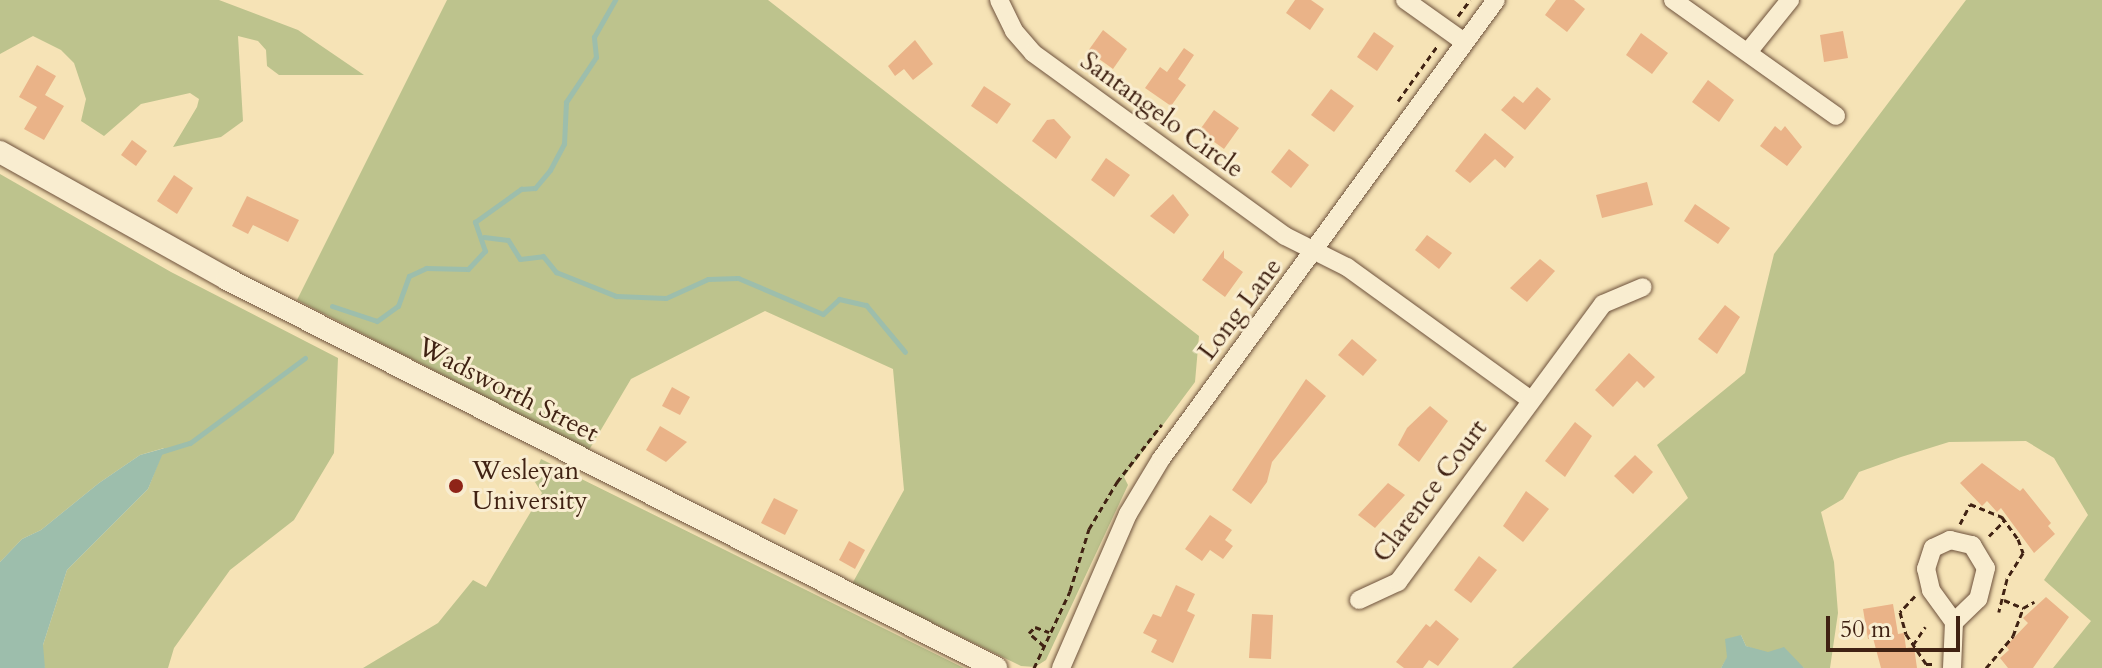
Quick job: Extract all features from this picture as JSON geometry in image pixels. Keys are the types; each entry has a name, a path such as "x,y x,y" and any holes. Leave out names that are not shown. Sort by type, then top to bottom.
{"street":[{"name":"Santangelo Circle","path":"999,0 1014,31 1033,53 1313,254"},
{"path":"1405,0 1464,42"},
{"name":"Long Lane","path":"1061,668 1134,503 1496,0"},
{"path":"1673,0 1836,116"},
{"path":"1748,52 1790,0"},
{"name":"Wadsworth Street","path":"0,152 227,279 996,668"},
{"path":"1313,254 1347,267 1531,400"},
{"name":"Clarence Court","path":"1359,600 1398,582 1603,304 1643,287"},
{"path":"1952,667 1954,622 1930,587 1926,564 1937,545 1958,540 1981,554 1986,568 1983,588 1954,622"}],"path":[{"path":"1949,530 1961,523 1970,504 2005,520 2023,553 2007,579 1999,612"},
{"path":"1989,536 2005,520"},
{"path":"1930,587 1905,602 1900,612 1913,645 1926,664 1952,667"},
{"path":"2004,600 2023,608"},
{"path":"1986,668 2013,636 2023,608 2034,602"},
{"path":"1913,645 1925,627"},
{"path":"1044,646 1031,639 1030,630 1050,633"}],"green space":[{"path":"0,0 219,0 298,30 364,75 279,75 267,66 266,50 258,41 238,36 243,121 221,137 173,147 197,107 199,99 190,93 141,104 104,136 81,121 86,99 74,63 61,50 33,36 0,54"},
{"path":"447,0 768,0 1199,336 1195,382 1124,477 1128,485 1046,660 1035,667 1021,666 852,584 904,490 893,369 765,311 631,379 589,450 297,300"},
{"path":"1966,0 2102,0 2102,668 2053,668 2091,621 2044,580 2088,515 2054,458 2026,441 1949,442 1901,457 1859,472 1843,499 1821,512 1834,562 1838,613 1830,668 1804,668 1746,646 1741,635 1721,668 1512,668 1688,498 1657,445 1745,373 1774,254"},
{"path":"0,174 171,272 338,358 334,453 294,520 230,570 174,648 168,668 45,668 43,662 43,645 67,570 148,489 164,448 140,455 99,483 41,530 22,539 0,562"},
{"path":"541,459 964,668 363,668 438,623 473,580 486,587 542,493 533,479"}],"shaded area":[{"path":"165,448 148,489 67,570 43,645 45,668 0,668 0,562 22,539 41,530 99,483 140,455"},
{"path":"1741,635 1746,646 1768,652 1784,647 1804,668 1721,668 1727,657 1725,639"}],"building":[{"path":"1295,0 1311,0 1324,9 1310,30 1286,13"},
{"path":"1556,0 1574,0 1585,9 1567,32 1545,15"},
{"path":"1103,30 1127,49 1113,69 1088,51"},
{"path":"1843,31 1848,58 1824,62 1820,35"},
{"path":"1374,32 1394,46 1377,71 1357,57"},
{"path":"1641,33 1668,53 1652,74 1626,55"},
{"path":"915,40 933,64 913,80 904,69 895,76 888,66"},
{"path":"1184,48 1194,55 1178,79 1186,85 1171,106 1145,88 1160,67 1167,72"},
{"path":"37,65 56,76 45,95 64,106 44,140 24,129 37,107 19,97"},
{"path":"1708,80 1734,100 1719,122 1692,102"},
{"path":"984,86 1011,104 997,124 971,106"},
{"path":"1537,87 1551,99 1525,130 1501,110 1514,96 1523,103"},
{"path":"1331,89 1354,106 1334,132 1311,115"},
{"path":"1214,110 1239,128 1224,149 1199,131"},
{"path":"1054,119 1071,137 1056,159 1032,141 1047,120"},
{"path":"1775,126 1781,131 1785,126 1802,147 1787,166 1760,146"},
{"path":"1485,133 1514,157 1505,168 1495,159 1470,183 1455,171"},
{"path":"132,140 147,151 136,166 121,155"},
{"path":"1289,149 1309,165 1291,188 1271,172"},
{"path":"1106,158 1130,175 1114,197 1091,180"},
{"path":"174,175 193,188 177,214 157,201"},
{"path":"1647,182 1653,205 1602,218 1596,195"},
{"path":"1173,194 1189,215 1174,234 1150,216"},
{"path":"247,196 299,220 288,242 253,225 248,234 232,226"},
{"path":"1695,204 1730,228 1718,244 1684,221"},
{"path":"1427,235 1452,253 1439,269 1415,250"},
{"path":"1224,250 1224,258 1243,272 1225,297 1202,280"},
{"path":"1540,259 1555,271 1527,302 1510,288"},
{"path":"1725,305 1740,317 1717,354 1698,339"},
{"path":"1352,339 1377,360 1363,376 1338,355"},
{"path":"1629,353 1655,377 1644,388 1637,381 1613,407 1595,390"},
{"path":"1306,379 1326,396 1272,462 1267,482 1251,504 1232,490"},
{"path":"672,387 690,397 680,415 662,406"},
{"path":"1430,406 1448,421 1419,462 1398,445 1407,428"},
{"path":"1575,422 1592,436 1565,477 1545,461"},
{"path":"660,426 687,442 666,462 646,450"},
{"path":"1635,455 1653,472 1633,494 1614,476"},
{"path":"1982,463 2020,491 2023,488 2051,523 2048,526 2055,534 2034,553 2001,508 1997,512 1987,501 1982,506 1960,483"},
{"path":"1388,483 1405,495 1375,528 1358,515"},
{"path":"1526,491 1549,509 1523,542 1503,526"},
{"path":"774,498 798,510 785,535 761,523"},
{"path":"1210,515 1232,530 1225,540 1233,546 1223,559 1210,550 1202,561 1185,549"},
{"path":"849,541 865,550 855,569 839,560"},
{"path":"1479,556 1497,570 1471,603 1454,590"},
{"path":"1176,585 1195,594 1187,611 1195,615 1173,663 1151,652 1157,640 1143,633 1153,614 1161,617"},
{"path":"2046,597 2069,617 2033,668 2008,668 2000,658 2009,650 2006,646 2028,623 2023,618"},
{"path":"1893,604 1898,634 1904,633 1906,648 1914,647 1917,668 1881,668 1873,638 1868,639 1863,609"},
{"path":"1252,614 1273,615 1271,659 1249,658"},
{"path":"1436,620 1459,639 1438,666 1429,660 1423,668 1404,668 1396,662 1426,624 1430,627"}],"waterway":[{"path":"332,306 377,321 398,306 409,276 426,268 468,269 485,251 475,222 521,189 535,188 550,170 564,144 566,102 596,57 594,37 615,0"},
{"path":"484,237 508,240 520,259 543,256 556,272 616,296 666,298 708,279 738,278 823,314 839,299 866,305 905,352"},
{"path":"160,452 190,443 305,358"}],"place":[{"name":"Wesleyan University","path":"456,486"}]}
